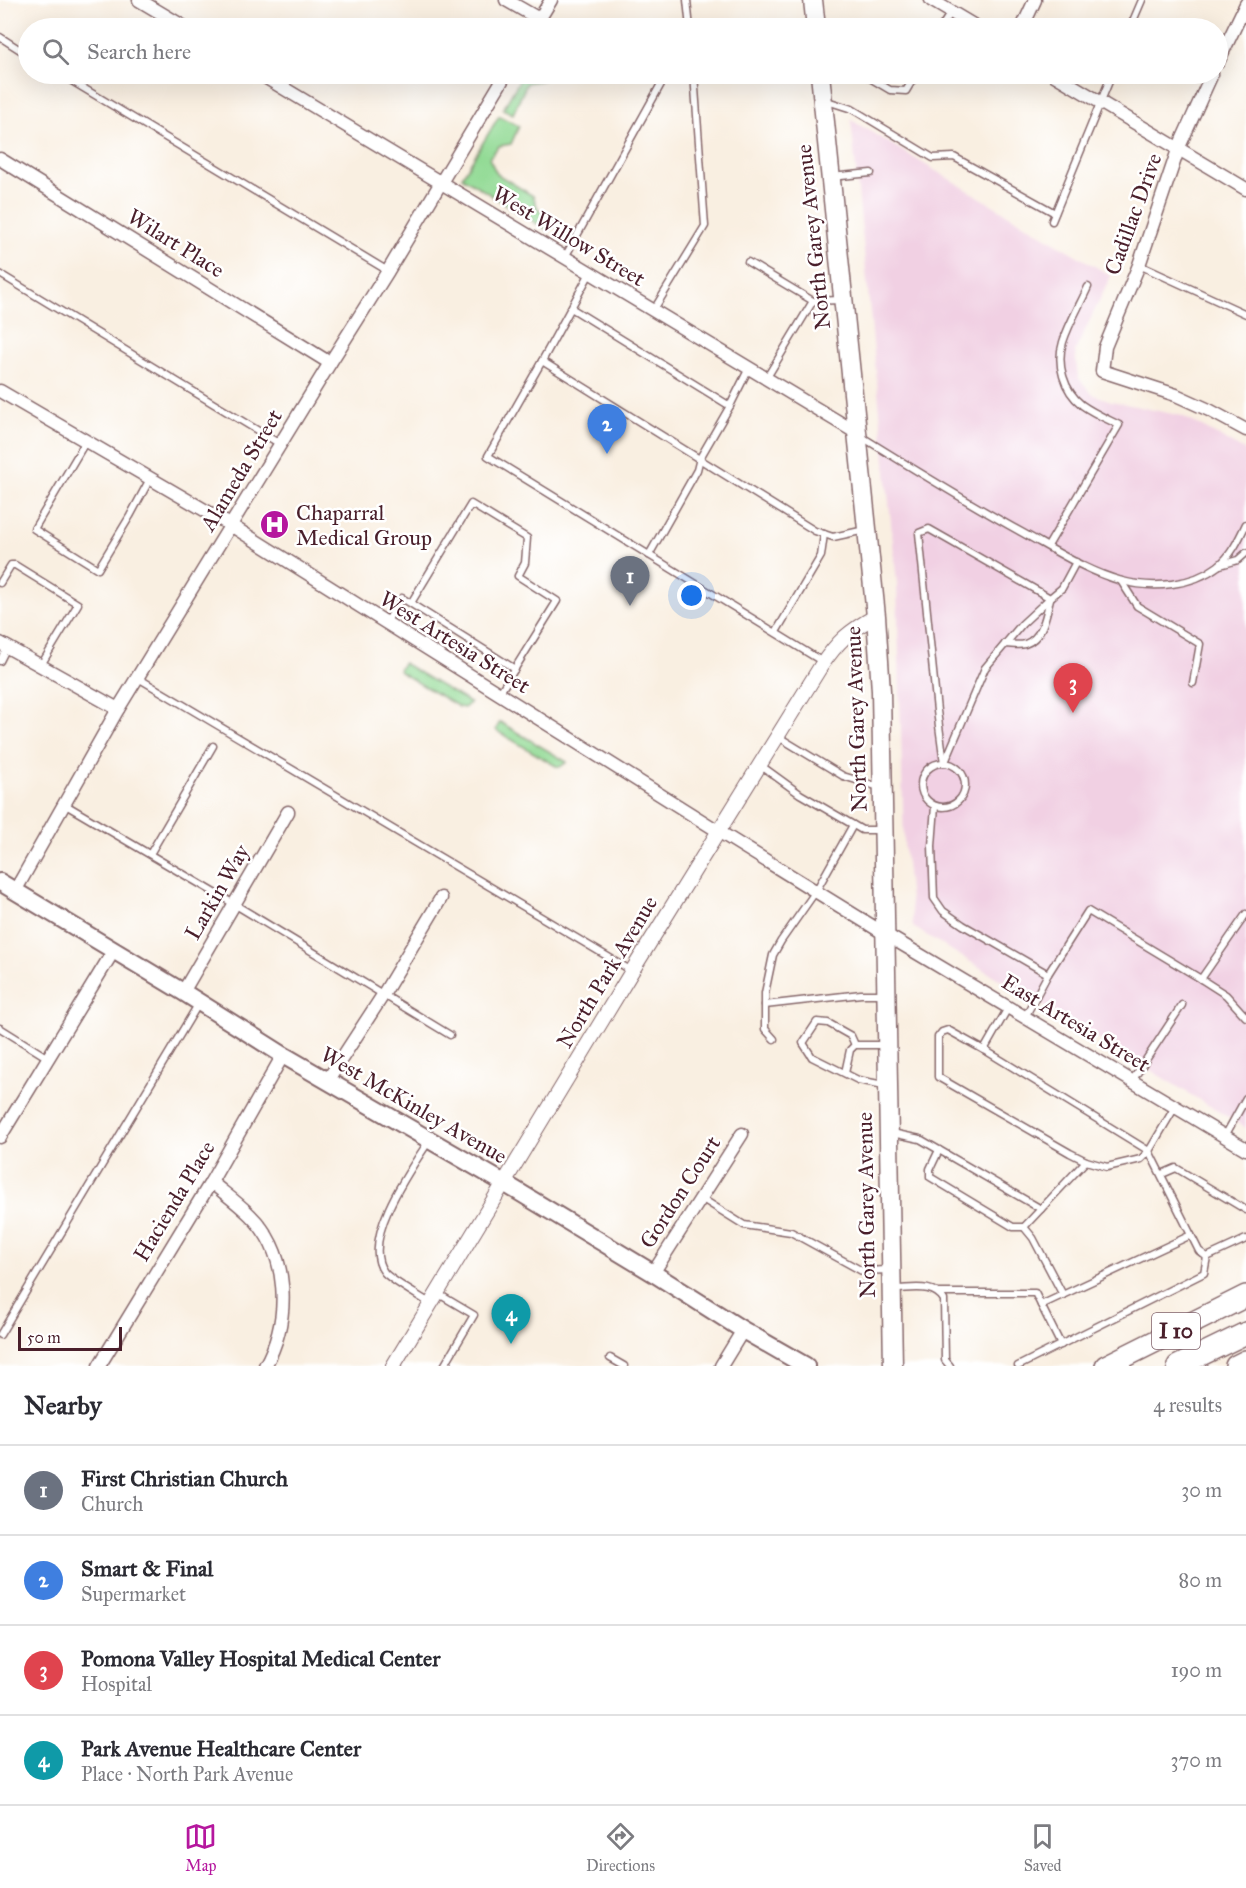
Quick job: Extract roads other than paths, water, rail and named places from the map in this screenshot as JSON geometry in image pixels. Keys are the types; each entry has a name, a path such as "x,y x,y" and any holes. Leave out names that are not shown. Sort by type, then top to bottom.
{"highway":[{"name":"I 10","path":"1106,1366 1246,1296"},
{"path":"1178,1366 1246,1333"},
{"path":"1236,1366 1246,1361"}],"main road":[{"path":"813,0 815,18"},
{"name":"North Garey Avenue","path":"821,84 876,616 881,691 893,1366"},
{"name":"West McKinley Avenue","path":"0,882 183,992 282,1055 504,1183 743,1330 806,1366"}],"street":[{"path":"140,0 170,18"},
{"path":"506,0 528,18"},
{"path":"540,18 551,0"},
{"path":"931,0 961,18"},
{"path":"1027,18 1035,0"},
{"path":"1228,41 1246,4"},
{"name":"West Willow Street","path":"277,84 857,433"},
{"name":"Alameda Street","path":"15,891 137,677 232,526 500,84"},
{"path":"1070,84 1246,189"},
{"name":"Cadillac Drive","path":"1207,84 1179,147 1139,265 1105,347 1102,371 1176,395 1246,430"},
{"name":"Wilart Place","path":"0,159 330,363"},
{"name":"West Artesia Street","path":"0,391 232,526 885,934"},
{"name":"North Park Avenue","path":"393,1366 632,971 824,662 836,645 853,629 876,616"},
{"path":"4,645 118,709"},
{"name":"Larkin Way","path":"183,992 288,812"},
{"path":"327,1081 383,995 441,898"},
{"name":"East Artesia Street","path":"885,934 1246,1149"},
{"path":"0,1137 114,950"},
{"name":"Hacienda Place","path":"99,1366 211,1182 282,1055"},
{"name":"Gordon Court","path":"653,1273 742,1134"},
{"path":"211,1182 251,1216 273,1247 280,1265 281,1320 265,1366"},
{"path":"721,1366 743,1330"}],"lane":[{"path":"687,0 689,18"},
{"path":"1134,18 1142,0"},
{"path":"947,18 951,12"},
{"path":"0,37 18,49"},
{"path":"77,84 388,271"},
{"path":"565,258 661,84"},
{"path":"653,311 705,226 695,84"},
{"path":"880,84 890,90 906,91 910,84"},
{"path":"1052,221 1108,84"},
{"path":"823,100 852,109 933,158 954,157 1055,213"},
{"path":"831,177 871,173"},
{"path":"748,262 813,301 843,300"},
{"path":"1139,265 1246,314"},
{"path":"590,273 488,456 824,662"},
{"path":"0,274 281,445"},
{"path":"1048,546 1119,425 1082,404 1068,391 1062,375 1060,359 1062,343 1088,287"},
{"path":"766,379 813,301"},
{"path":"571,308 730,406"},
{"path":"542,361 815,531 833,537 867,529"},
{"path":"649,555 697,470 700,458 730,406 748,368"},
{"path":"857,433 970,505 1076,562 1121,581 1146,585 1176,584 1199,577 1219,565 1238,560 1246,553"},
{"path":"86,441 34,529 98,569 150,479"},
{"path":"411,603 471,504 526,538 525,563 518,576 557,601 499,694"},
{"path":"1219,565 1236,545 1246,524"},
{"path":"944,763 919,533 929,529 1050,598"},
{"path":"776,632 821,556 824,534"},
{"path":"944,763 985,668 1022,624 1062,588 1076,562"},
{"path":"0,583 11,565 15,565 78,604 41,665"},
{"path":"1121,581 1137,606 1200,644 1193,683"},
{"path":"385,623 402,598 515,669"},
{"path":"1005,644 1024,644 1036,637 1044,625 1050,598"},
{"path":"0,661 4,645"},
{"path":"137,677 632,971"},
{"path":"777,736 843,776 883,788"},
{"path":"150,854 213,746"},
{"path":"944,763 958,769 963,775 965,790 962,797 950,806 935,806 924,797 920,784 931,766 944,763"},
{"path":"759,765 800,794 862,830 883,830"},
{"path":"64,804 450,1035"},
{"path":"935,806 932,846 934,898 943,910 963,925 1048,974"},
{"path":"774,1039 765,1029 765,993 773,956 816,891 853,825"},
{"path":"1025,1017 1048,974 1088,910 1226,995 1246,1017"},
{"path":"1201,980 1246,914"},
{"path":"765,1005 861,994 886,994"},
{"path":"0,1335 200,1003"},
{"path":"1132,1081 1182,1005"},
{"path":"983,1049 1008,1007"},
{"path":"855,1045 851,1036 828,1023 817,1022 803,1043 812,1057 858,1080 888,1086"},
{"path":"0,1028 48,1058"},
{"path":"1175,1107 1149,1151 1141,1159 1107,1167 1086,1161 938,1077 938,1037 942,1032 948,1030 1149,1151 1199,1251 1208,1257"},
{"path":"845,1073 850,1050 855,1045 887,1045"},
{"path":"1225,1137 1246,1098"},
{"path":"889,1132 920,1139 1041,1209"},
{"path":"430,1140 407,1174 392,1204 378,1243 379,1259 385,1273 434,1299 474,1315 444,1366"},
{"path":"939,1150 930,1169 930,1177 1013,1227 1024,1227 1086,1161"},
{"path":"1162,1174 1176,1168 1246,1210"},
{"path":"701,1198 744,1225 790,1232 862,1271 891,1270"},
{"path":"1024,1227 1033,1238 1063,1295"},
{"path":"1041,1305 1191,1235"},
{"path":"1208,1257 1246,1239"},
{"path":"1018,1366 1204,1273 1208,1257"},
{"path":"891,1289 930,1289 940,1293 1035,1293 1061,1345"},
{"path":"940,1293 944,1300 945,1360 950,1366"},
{"path":"610,1358 624,1366"}],"place":[{"name":"Smart & Final","path":"607,454"},
{"name":"Chaparral Medical Group","path":"275,525"},
{"name":"First Christian Church","path":"630,606"},
{"name":"Pomona Valley Hospital Medical Center","path":"1073,713"},
{"name":"Park Avenue Healthcare Center","path":"511,1344"}]}
